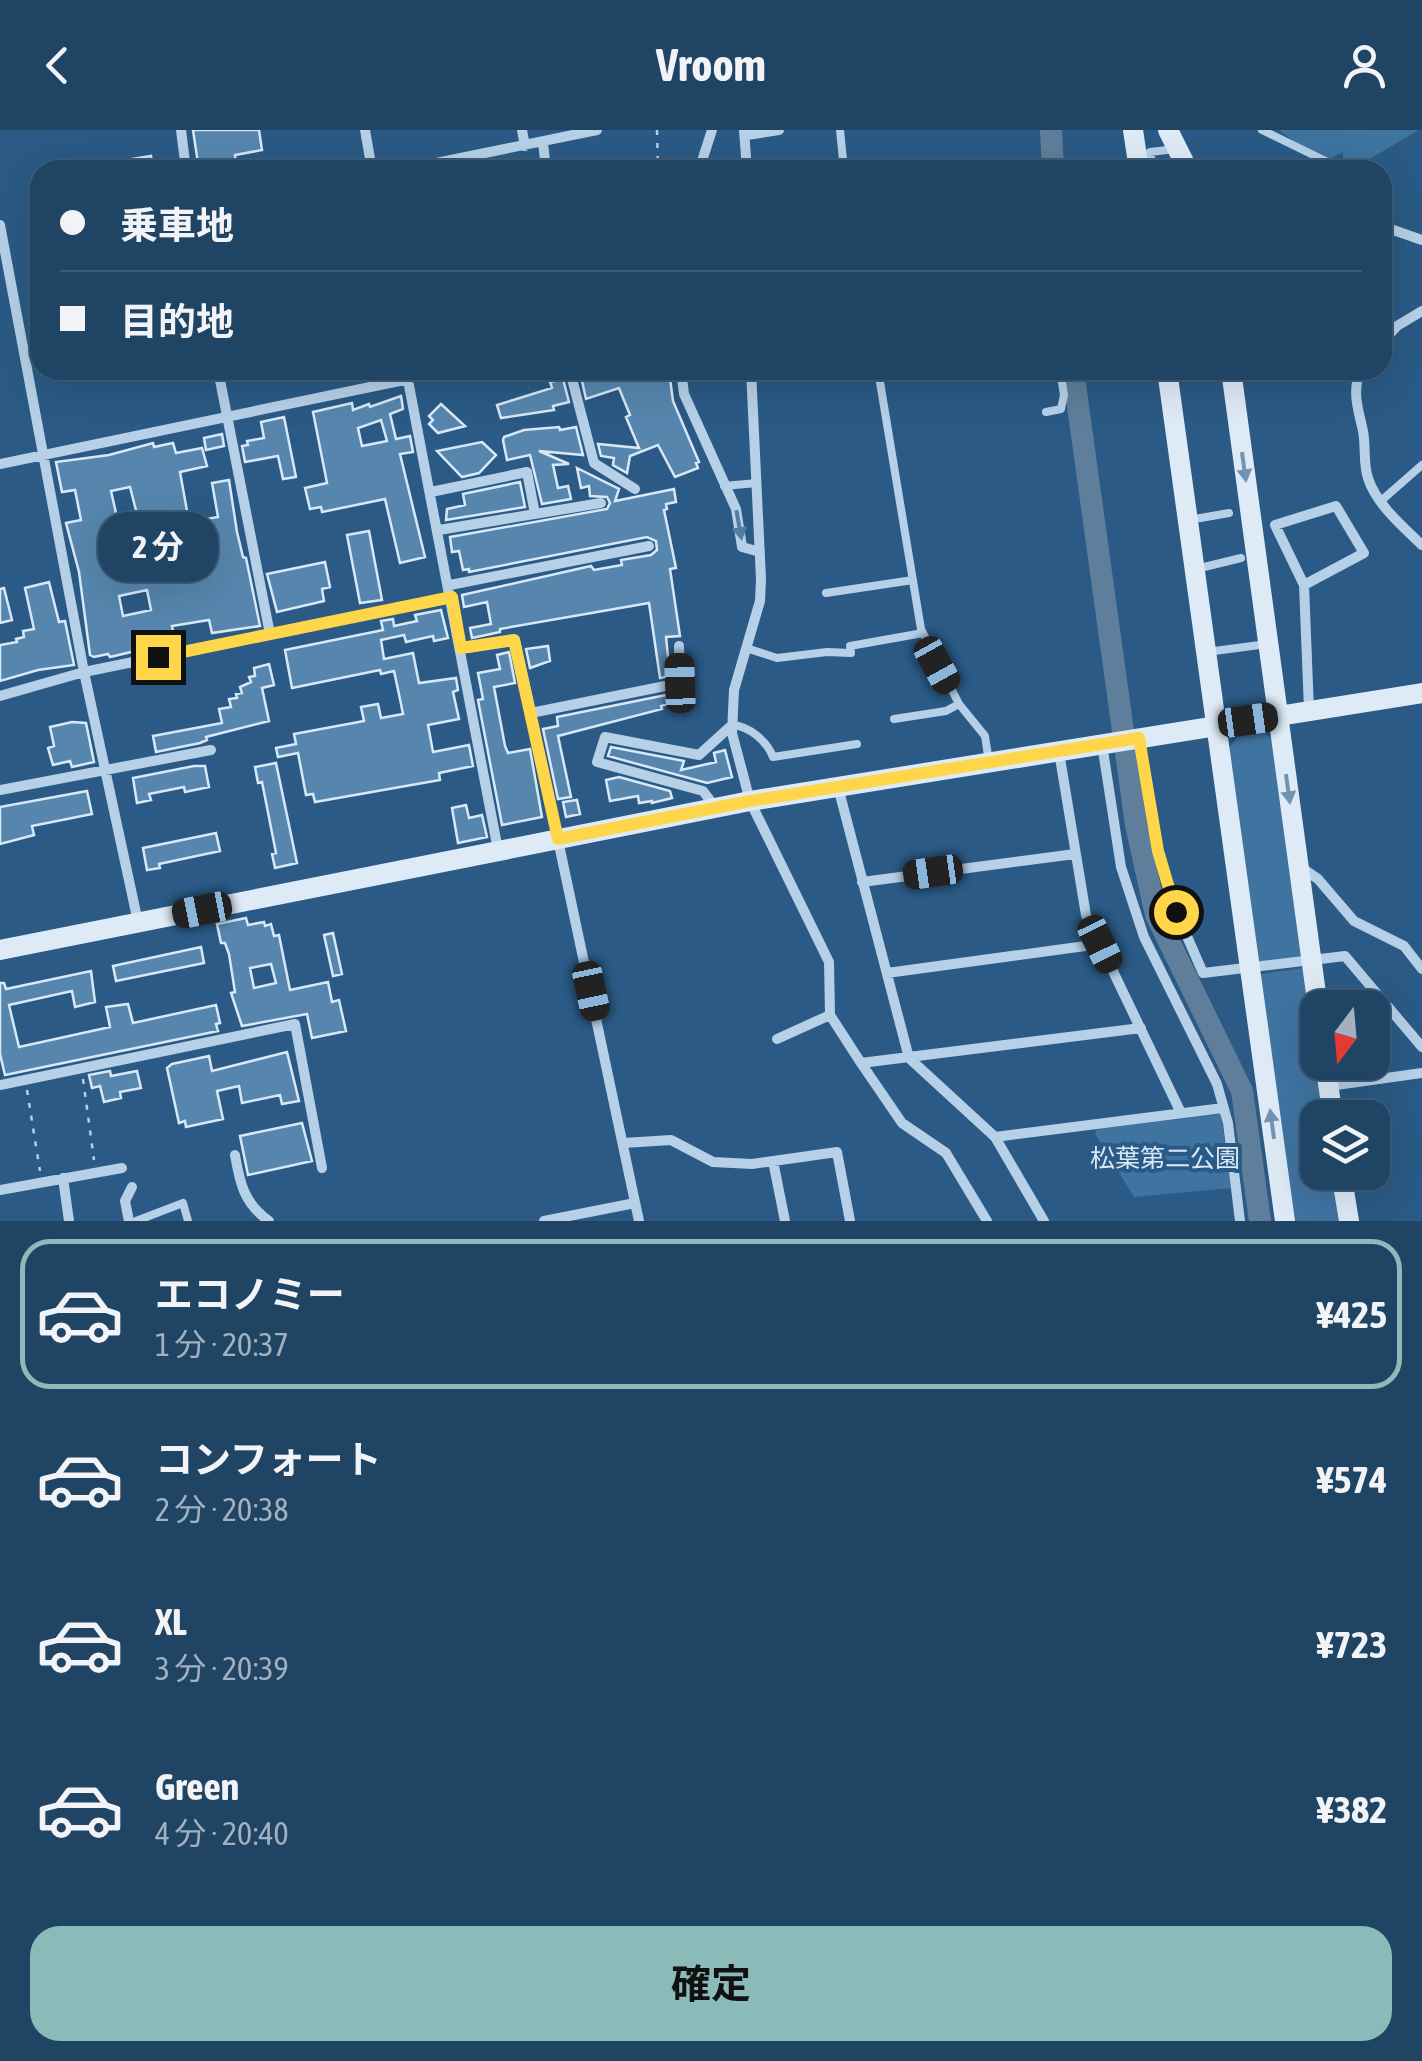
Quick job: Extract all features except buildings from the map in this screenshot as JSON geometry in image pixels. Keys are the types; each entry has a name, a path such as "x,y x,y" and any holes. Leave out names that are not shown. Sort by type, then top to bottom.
{"street":[{"path":"181,130 185,160"},
{"path":"365,130 370,160"},
{"path":"522,130 524,146"},
{"path":"453,160 598,130"},
{"path":"702,160 712,130"},
{"path":"745,160 746,132 780,130"},
{"path":"1138,133 1138,160"},
{"path":"1165,136 1181,160"},
{"path":"543,142 545,160"},
{"path":"0,226 84,672 138,923"},
{"path":"1392,230 1422,240"},
{"path":"1392,332 1422,311"},
{"path":"220,380 270,634"},
{"path":"0,464 383,380"},
{"path":"409,380 498,852"},
{"path":"572,380 594,463 634,489"},
{"path":"682,380 684,394 736,509 742,547 760,552"},
{"path":"752,380 760,601 734,690 732,725 750,801 829,962 830,1015 902,1123 946,1153 988,1221"},
{"path":"1168,380 1285,1221"},
{"path":"1232,380 1316,990"},
{"path":"1356,380 1354,406 1363,432 1368,479 1396,520 1421,543"},
{"path":"431,492 527,472 535,514"},
{"path":"439,530 601,503"},
{"path":"1304,585 1364,553 1336,506 1275,525 1304,585 1309,711"},
{"path":"0,696 84,672 270,634 649,546"},
{"path":"461,648 514,640 639,1221"},
{"path":"530,713 680,683 679,646"},
{"path":"0,950 750,801 1422,693"},
{"path":"716,808 703,792 597,762 605,737 699,754 732,725"},
{"path":"1136,738 1158,851 1176,912 1203,974 1345,956 1422,1047"},
{"path":"1106,743 1121,867 1144,937 1216,1084 1228,1123 1240,1221"},
{"path":"0,790 211,750"},
{"path":"1059,751 1086,915 1181,1113"},
{"path":"837,786 909,1058 995,1137 1044,1221"},
{"path":"862,882 1075,854"},
{"path":"1298,865 1318,879 1354,921 1404,946 1422,969"},
{"path":"887,972 1100,944"},
{"path":"777,1039 830,1015"},
{"path":"0,1086 296,1024 322,1168"},
{"path":"861,1063 1141,1028"},
{"path":"1328,1086 1422,1073"},
{"path":"1327,1080 1330,1100"},
{"path":"995,1137 1223,1108"},
{"path":"623,1143 671,1140 714,1162 752,1164 837,1152 850,1221"},
{"path":"235,1156 242,1192 268,1221"},
{"path":"773,1161 785,1221"},
{"path":"0,1190 122,1168"},
{"path":"63,1178 69,1221"},
{"path":"132,1187 125,1200 132,1221"},
{"path":"1344,1190 1349,1221"},
{"path":"544,1221 635,1203"}],"lane":[{"path":"840,130 843,160"},
{"path":"1262,130 1324,160"},
{"path":"1151,160 1150,152 1165,136"},
{"path":"880,380 923,633 959,704 985,736 989,762"},
{"path":"1046,412 1061,409 1062,380"},
{"path":"1382,500 1422,465"},
{"path":"724,486 757,483"},
{"path":"1189,520 1229,513"},
{"path":"1196,568 1241,558"},
{"path":"826,594 913,580"},
{"path":"746,648 777,658 850,653 850,646 923,633"},
{"path":"1207,652 1268,644"},
{"path":"894,719 946,711 959,704"},
{"path":"732,725 760,738 773,757 857,744"},
{"path":"132,1221 183,1203 188,1221"}],"path":[{"path":"656,130 658,160"},
{"path":"81,1068 96,1172"},
{"path":"26,1080 42,1182"}],"green space":[{"path":"1279,130 1419,130 1368,160 1343,160 1343,152 1318,160"},
{"path":"1265,733 1277,742 1302,956 1260,962 1255,958 1228,749 1237,737"},
{"path":"1303,968 1308,971 1310,990 1300,990 1300,1080 1322,1080 1326,1100 1300,1100 1300,1190 1338,1190 1343,1221 1290,1221 1258,978 1261,974"},
{"name":"松葉第二公園","path":"1221,1114 1231,1188 1134,1197 1095,1134 1097,1129"}],"waterway":[{"path":"1051,130 1052,160"},
{"path":"1074,380 1136,825 1156,915 1242,1091 1260,1221"}],"route":[{"path":"158,657 452,597 461,648 514,640 558,839 750,801 1139,738 1158,851 1176,912"}]}
